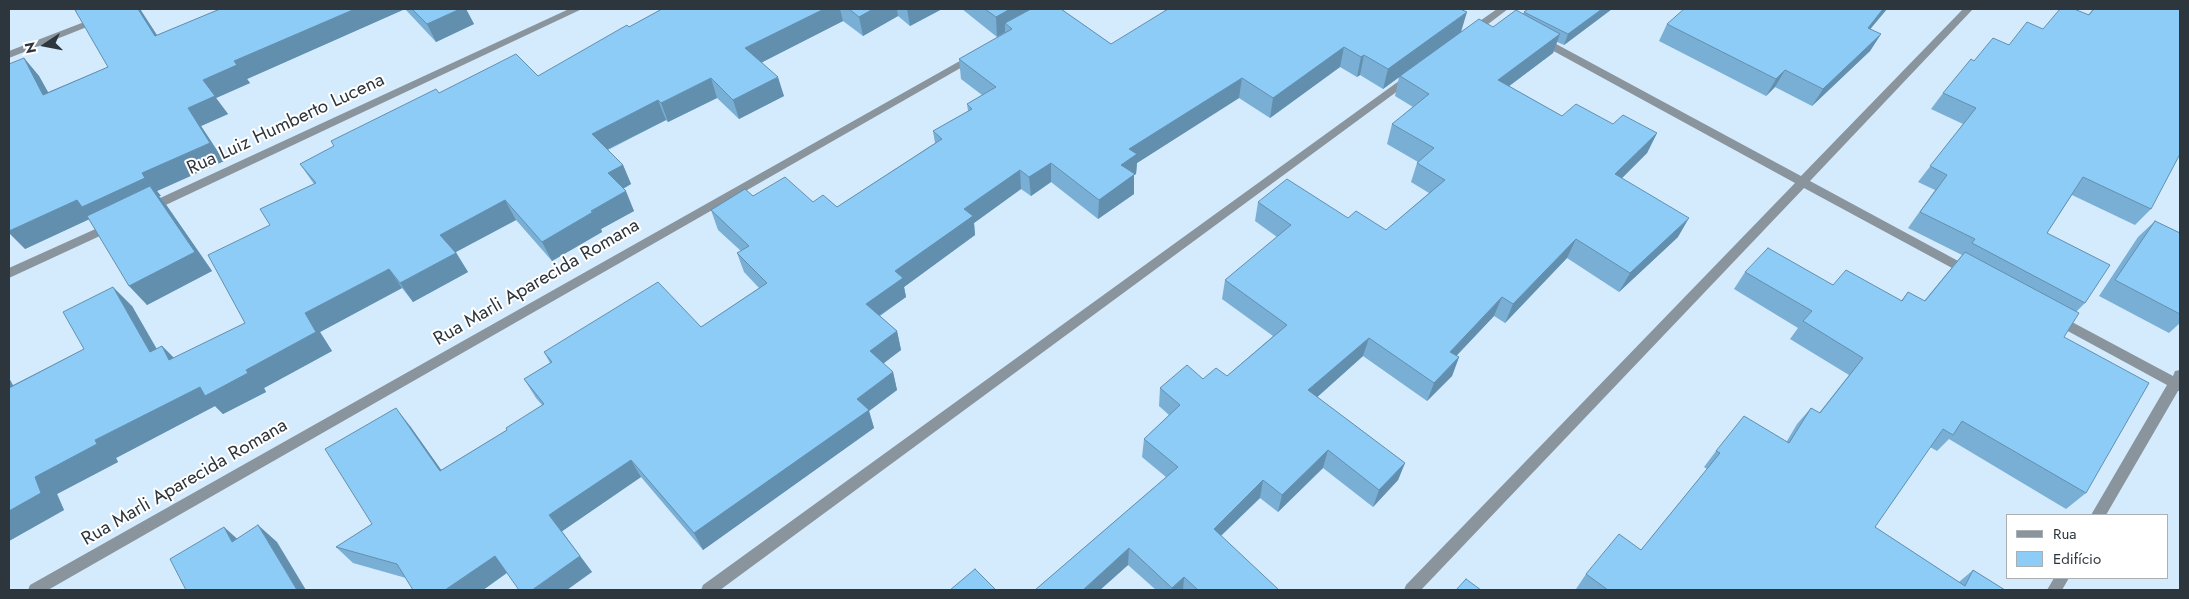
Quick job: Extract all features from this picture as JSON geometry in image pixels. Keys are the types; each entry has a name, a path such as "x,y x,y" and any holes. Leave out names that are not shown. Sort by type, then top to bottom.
{"street":[{"path":"9,55 127,9"},
{"name":"Rua Luiz Humberto Lucena","path":"9,273 577,9"},
{"path":"1412,590 1968,9"},
{"path":"1463,38 1496,13"},
{"path":"1530,34 1976,275"},
{"name":"Rua Marli Aparecida Romana","path":"35,590 988,48"},
{"path":"708,590 1422,68"},
{"path":"2045,313 2179,382 2099,514"},
{"path":"2054,590 2061,579"}],"building":[{"path":"138,9 155,36 220,9 355,9 234,61 237,65 203,80 215,96 188,108 210,143 142,173 145,178 82,207 77,200 9,231 9,64 24,58 43,95 108,67 75,10"},
{"path":"412,9 460,9 427,24"},
{"path":"662,9 824,9 745,48 778,77 733,100 711,78 661,103 658,100 592,134 623,165 608,173 626,191 591,211 593,212 542,242 505,200 440,235 456,253 400,283 389,269 305,313 316,332 246,370 248,373 205,396 200,387 95,440 97,444 35,477 41,493 9,511 9,388 84,349 63,312 113,287 150,352 162,346 169,360 245,323 208,255 270,225 260,209 316,183 300,164 334,146 331,141 436,89 439,93 516,54 538,76 627,25 629,27"},
{"path":"849,9 873,9 859,17"},
{"path":"985,9 1010,9 996,17"},
{"path":"1031,9 1061,9 1111,44 1168,9 1460,9 1467,12 1388,69 1364,55 1361,57 1344,47 1273,98 1242,78 1129,149 1137,154 1121,165 1135,174 1099,200 1051,163 1029,177 1020,170 964,209 973,216 895,271 903,278 866,304 897,331 870,351 893,372 857,399 869,410 694,533 631,460 549,515 580,556 532,590 519,590 495,556 445,590 413,590 397,564 336,547 372,524 325,449 396,408 440,471 507,430 506,428 544,404 524,379 552,362 544,352 658,282 701,327 767,283 737,253 749,246 711,210 745,189 753,196 785,177 813,202 823,195 837,207 942,139 933,131 972,109 967,104 996,87 959,59 1012,29 1005,23"},
{"path":"1528,9 1602,9 1568,34 1524,12"},
{"path":"1684,9 1883,9 1868,28 1881,34 1823,89 1785,70 1776,79 1667,24"},
{"path":"2060,9 2074,9 2089,15 2094,9 2180,9 2180,154 2151,209 2083,177 2047,233 2110,265 2085,303 1972,243 1975,239 1920,212 1947,175 1930,166 1976,108 1943,93 1971,59 1974,61 1993,38 2009,45 2027,22 2043,29"},
{"path":"1516,10 1560,34 1498,80 1562,116 1576,104 1613,124 1623,115 1657,133 1615,174 1689,218 1630,273 1576,239 1513,304 1502,297 1450,352 1459,357 1434,383 1369,338 1308,390 1405,463 1379,490 1328,450 1282,495 1263,480 1214,529 1279,590 1198,590 1184,577 1172,588 1129,548 1083,590 1035,590 1178,467 1144,439 1180,405 1160,388 1187,365 1203,379 1216,368 1227,376 1287,325 1225,280 1291,225 1258,202 1287,179 1348,218 1356,211 1386,230 1445,180 1417,163 1434,148 1392,124 1429,94 1400,76 1479,19 1493,27"},
{"path":"150,186 195,252 129,286 87,216"},
{"path":"2155,221 2180,233 2180,314 2115,280"},
{"path":"1768,248 1833,285 1846,270 1902,301 1908,292 1925,301 1965,252 2079,313 2064,337 2149,383 2086,493 1962,421 1953,435 1943,429 1875,527 1965,586 1973,570 2005,590 1608,590 1586,574 1619,534 1641,550 1720,453 1716,451 1744,416 1789,443 1811,408 1820,413 1863,358 1803,321 1812,311 1745,272"},
{"path":"258,525 297,590 186,590 170,559 224,527 232,542"},
{"path":"975,569 996,590 950,590"},
{"path":"1466,579 1481,590 1456,590"}]}
